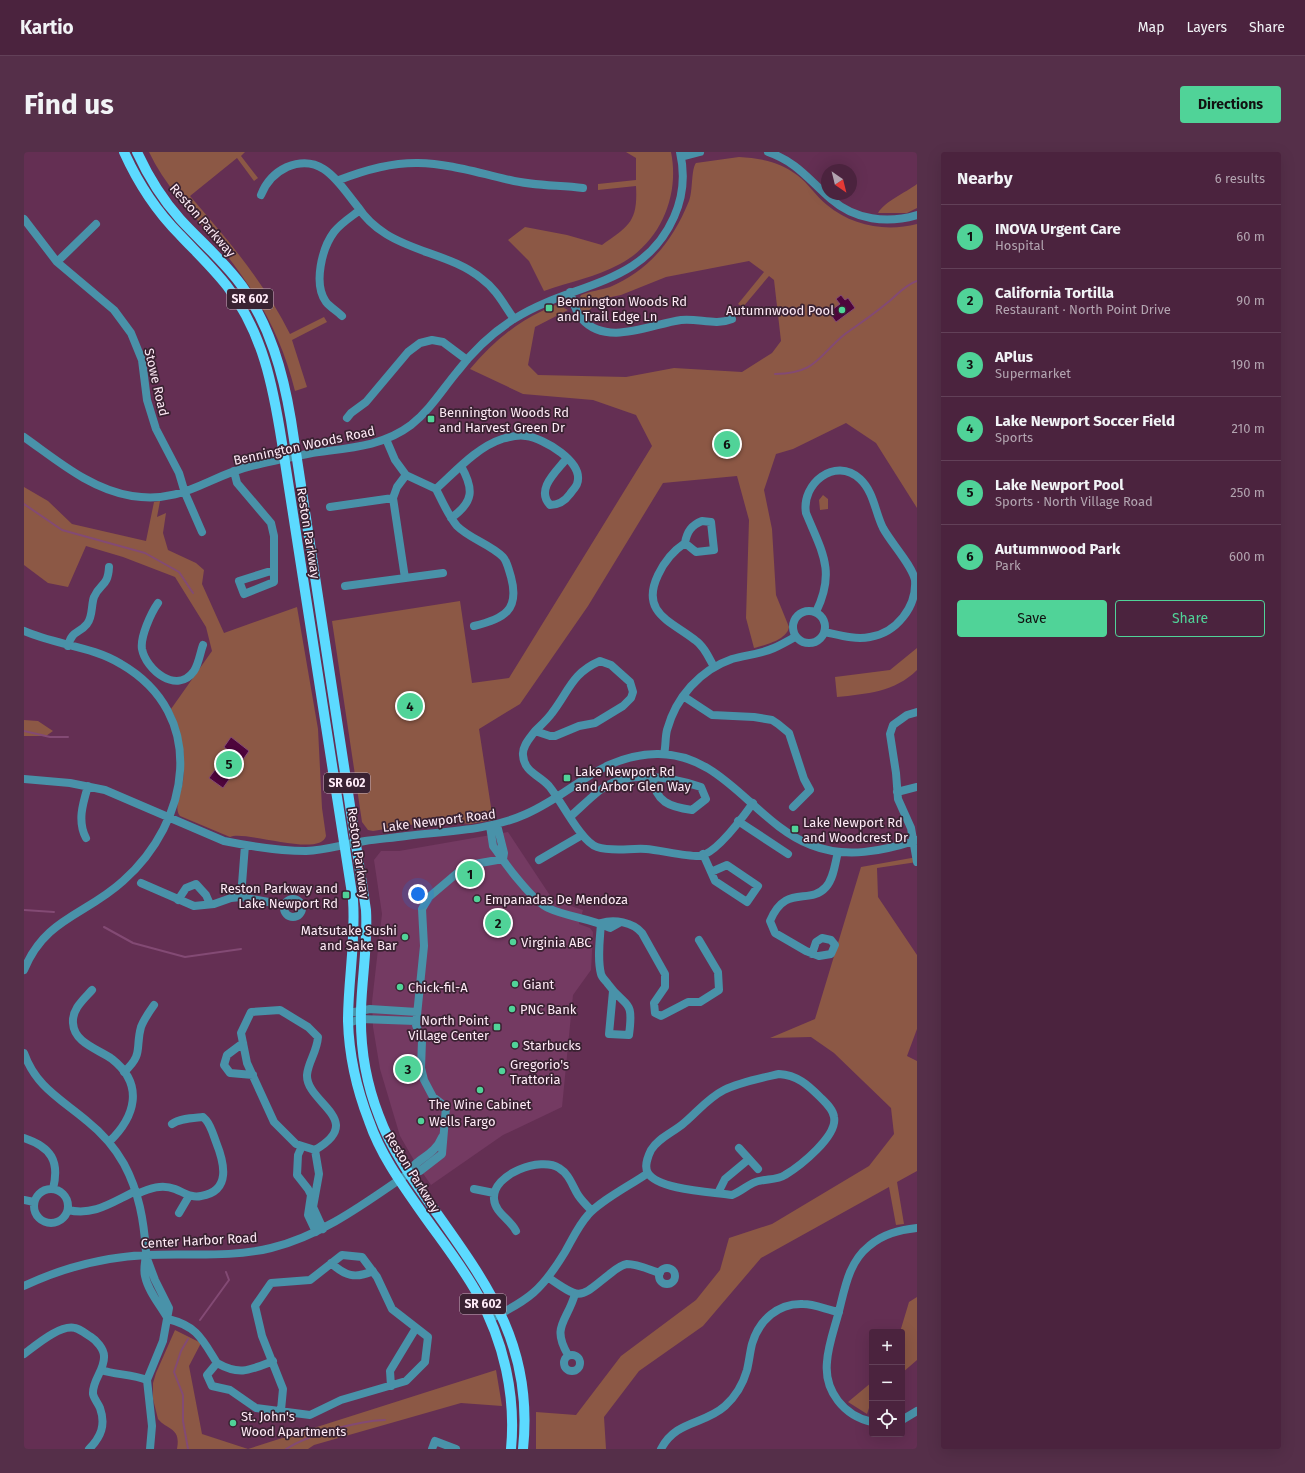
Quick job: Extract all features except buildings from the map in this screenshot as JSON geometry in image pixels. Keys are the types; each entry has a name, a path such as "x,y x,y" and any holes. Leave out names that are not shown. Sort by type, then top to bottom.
{"main road":[{"name":"Reston Parkway","path":"124,152 136,176 153,204 179,235 219,276 245,313 258,339 270,374 285,459 353,900 354,928 348,1018 352,1058 362,1101 376,1138 399,1180 472,1284 490,1319 504,1358 508,1381 512,1422 511,1449"},
{"name":"Reston Parkway","path":"137,152 154,184 168,204 229,270 241,286 260,316 274,348 282,375 297,457 356,843 367,928 361,1014 366,1070 375,1104 393,1148 476,1269 501,1314 514,1348 522,1387 525,1423 523,1449"}],"street":[{"path":"681,154 700,152"},
{"path":"768,152 798,167 831,199 850,211 862,216 884,220 917,215"},
{"name":"Bennington Woods Road","path":"24,437 84,479 108,490 135,496 149,497 163,497 185,492 234,471 285,459 357,448 386,439 410,426 422,415 467,360 484,342 514,319 531,309 570,292 603,281 628,270 644,259 657,245 671,225 680,200 683,176 681,154"},
{"path":"339,180 358,168 375,160 397,155 420,155 439,158 512,181 583,188"},
{"path":"261,195 269,180 276,173 290,165 300,163 319,165 339,180 360,210 375,226 398,240 473,272 492,288 514,319"},
{"path":"342,316 332,308 324,298 321,285 321,264 324,250 334,232 360,210"},
{"name":"Stowe Road","path":"24,219 57,262 114,310 131,333 142,360 150,414 160,438 179,473 185,492 202,532"},
{"path":"57,262 96,224"},
{"path":"570,292 581,319 602,332 619,333 681,320 718,323 732,318"},
{"path":"347,418 351,413 366,402 408,352 420,342 432,340 443,342 467,360"},
{"path":"436,489 461,466 494,443 514,436 526,436 552,445 567,458 576,469 577,483 566,499 558,505 550,505 546,500 544,492 546,486 567,458"},
{"path":"386,439 395,460 406,475 436,489 451,518 458,527 504,558 513,586 513,601 508,612 496,620 474,626"},
{"path":"451,518 462,510 470,492 470,481 461,466"},
{"path":"234,471 237,483 271,523 274,536 274,570"},
{"path":"816,612 823,598 827,574 825,560 806,513 804,505 806,495 817,479 824,474 845,472 860,478 865,485 872,497 878,519 911,569 915,579 916,592 914,605 908,615 884,632 870,637 855,638 825,632"},
{"path":"405,578 393,498 397,486 406,475"},
{"path":"330,507 393,498"},
{"path":"685,543 677,548 668,557 659,572 655,581 652,598 659,615 696,640 705,650 714,667"},
{"path":"68,646 72,635 84,627 90,620 94,597 107,581 109,567"},
{"path":"345,586 443,573"},
{"path":"158,603 151,614 142,643 144,654 154,669 167,680 178,681 184,679 194,672 203,645"},
{"path":"807,612 816,612 823,620 825,632 821,638 815,642 807,643 795,637 793,623 797,618 807,612"},
{"path":"24,631 68,646 108,657 120,663 143,680 164,705 175,729 179,743 181,770 178,793 169,817 154,846 135,870 110,892 50,930 33,951 24,970"},
{"path":"664,754 667,731 675,709 683,696 700,677 714,667 732,660 773,649 795,637"},
{"path":"535,731 550,736 555,736 579,726 595,723 623,706 631,698 633,692 630,682 611,665 600,661 587,667 575,678 552,713 535,731 526,743 522,754 526,765 532,773 550,786 582,835 596,847 613,849 646,849 700,856 715,847 753,803"},
{"path":"143,680 154,669"},
{"path":"683,696 712,715 772,720 789,733 804,778 810,790 793,807"},
{"path":"917,712 907,715 894,725 890,734 898,799 915,841 917,862"},
{"name":"Lake Newport Road","path":"24,778 88,786 126,798 215,838 245,845 306,851 356,843 494,826 528,814 599,769 616,761 635,756 664,754 694,761 706,767 727,780 795,837 811,845 838,852 860,853 915,841"},
{"path":"571,816 600,791 611,784 630,778 653,778 688,782 701,787 706,799 692,810 667,804 659,798 654,788 653,778"},
{"path":"86,838 83,832 81,818 88,786"},
{"path":"897,792 917,787"},
{"path":"738,822 788,854"},
{"path":"494,826 504,853 503,859 541,904 564,914 601,924 610,928 619,923 629,923 638,928 665,974 665,988 654,1003 655,1013 661,1016 688,1002 700,1002 719,990 718,972 699,940"},
{"path":"539,860 582,835"},
{"path":"241,896 245,845"},
{"path":"812,954 775,933 770,921 776,908 794,896 811,896 820,892 826,887 831,879 838,852"},
{"path":"703,854 711,872 716,881 747,902 758,886 727,865 711,872"},
{"path":"409,1173 415,1165 435,1151 442,1137 446,1108 433,1097 424,1080 421,1068 422,1046 415,1021 424,946 421,916 426,900 466,867 503,859"},
{"path":"140,883 194,906 210,904 241,896 285,905"},
{"path":"178,900 186,888 196,884 206,895 210,904"},
{"path":"601,924 601,975 613,991 625,1001 630,1008 631,1017 629,1035 609,1034 613,991"},
{"path":"92,990 75,1010 73,1022 75,1031 82,1040 111,1058 124,1072 132,1091 131,1111 124,1126 109,1142"},
{"path":"124,1072 138,1055 141,1028 145,1018 154,1005"},
{"path":"280,1010 308,1027 318,1037 318,1048 308,1076 309,1085 314,1094 332,1113 335,1122 334,1134 327,1143 315,1150 296,1144 274,1122 253,1075 247,1063 241,1033 251,1012 280,1010"},
{"path":"348,1018 361,1014 417,1012"},
{"path":"361,1014 415,1021"},
{"path":"243,1043 227,1056 224,1065 230,1073 253,1075"},
{"path":"24,1053 33,1071 50,1093 88,1121 109,1142 124,1164 137,1192 142,1218 146,1255 155,1280 169,1308 168,1319 160,1351 146,1380 152,1426 150,1449"},
{"path":"789,1074 801,1079 821,1097 834,1116 834,1127 820,1146 785,1175 753,1183 740,1192 732,1195 669,1186 656,1180 648,1173 646,1167 648,1158 651,1150 658,1142 683,1124 714,1095 725,1089 763,1078 789,1074"},
{"path":"68,1210 80,1213 92,1212 137,1192 151,1188 165,1187 189,1196 201,1196 216,1189 223,1179 223,1160 210,1124 204,1118 176,1121 172,1124"},
{"path":"24,1138 41,1145 51,1155 56,1169 53,1189"},
{"path":"302,1146 298,1155 297,1175 311,1195 308,1215 319,1230"},
{"path":"739,1148 758,1169"},
{"path":"315,1150 319,1174 313,1207 319,1230"},
{"path":"718,1193 725,1179 749,1159"},
{"path":"516,1231 509,1221 497,1209 494,1193 498,1184 506,1176 535,1164 548,1163 554,1165 565,1173 577,1194 592,1211"},
{"name":"Center Harbor Road","path":"24,1286 52,1274 86,1264 146,1255 243,1252 282,1244 319,1230 409,1173"},
{"path":"490,1319 529,1298 549,1278 582,1223 592,1211 648,1173"},
{"path":"53,1189 65,1195 68,1210 58,1222 47,1223 38,1217 35,1212 34,1202 39,1193 53,1189"},
{"path":"474,1189 494,1193"},
{"path":"179,1213 189,1196"},
{"path":"24,1200 34,1202"},
{"path":"869,1421 858,1418 836,1399 829,1382 827,1372 828,1354 850,1271 861,1253 868,1246 885,1235 901,1230 917,1228"},
{"path":"217,1364 208,1375 212,1386 230,1390 256,1408 281,1410 296,1414 310,1415 340,1400 406,1381 425,1362 428,1337 392,1309 373,1271 362,1257 342,1255 310,1280 272,1283 255,1306 262,1336 273,1361 282,1389 281,1410"},
{"path":"331,1264 349,1276 366,1274 373,1271"},
{"path":"549,1278 569,1292 575,1294 585,1293 623,1265 634,1265 660,1274"},
{"path":"667,1268 673,1271 675,1274 673,1282 667,1284 661,1280 660,1274 667,1268"},
{"path":"568,1355 561,1344 560,1332 575,1294"},
{"path":"661,1449 675,1432 683,1426 717,1412 732,1399 743,1380 755,1335 760,1326 773,1313 779,1309 797,1304 810,1305 839,1312"},
{"path":"168,1319 182,1323 194,1330 217,1364 230,1371 247,1371 273,1361"},
{"path":"24,1354 54,1333 64,1328 75,1328 94,1338 102,1348 104,1356 101,1370 94,1383 93,1395 100,1409 103,1429 98,1440 89,1449"},
{"path":"391,1386 390,1371 416,1328"},
{"path":"101,1370 116,1375 139,1377 146,1380"},
{"path":"905,1418 917,1411"},
{"path":"432,1449 435,1441 456,1449"}],"shaded area":[{"path":"149,152 245,152 241,156 258,178 254,181 237,158 190,196 257,279 280,315 290,334 324,317 327,322 292,340 307,387 295,391 281,348 263,309 240,273 169,186"},
{"path":"626,152 671,152 673,169 669,201 664,217 656,231 646,244 634,255 611,269 544,291 529,261 508,240 525,227 567,235 602,245 619,233 630,222 633,215 635,208 636,186 598,190 598,184 636,180 636,158"},
{"path":"739,157 755,158 770,162 784,167 801,178 821,200 847,218 881,227 917,224 917,508 876,443 846,423 793,449 776,454 764,490 772,529 776,595 789,627 787,632 780,639 754,648 746,618 749,520 737,476 663,483 588,606 520,704 479,729 493,820 470,824 441,820 373,831 368,830 362,822 332,621 460,601 472,683 509,678 652,446 636,415 593,400 523,394 470,369 494,344 512,329 532,316 549,307 557,305 568,310 535,327 528,365 538,375 626,377 674,368 742,372 772,353 781,341 774,280 769,276 743,307 738,304 764,272 749,261 666,277 621,295 601,299 584,315 577,303 581,295 610,287 637,272 648,263 668,241 689,201 693,170 696,163"},
{"path":"917,184 917,208 907,213 878,213 890,201"},
{"name":"Autumnwood Pool","path":"841,295 845,300 848,298 855,308 836,322 829,312 840,304 836,299"},
{"path":"24,487 48,501 72,524 146,541 154,502 160,501 157,517 166,513 163,533 168,550 196,563 204,570 202,584 224,633 297,607 318,729 322,808 326,836 321,842 297,844 250,837 230,837 180,816 177,809 183,781 184,762 178,726 171,709 212,651 206,627 175,577 123,557 86,546 68,587 48,583 24,565"},
{"path":"823,495 828,499 828,509 820,510 819,500"},
{"path":"917,648 917,670 899,683 880,691 837,697 835,677 890,670"},
{"path":"24,720 38,721 53,731 46,736 24,736"},
{"path":"231,737 249,751 223,788 209,778 229,751 224,747"},
{"name":"North Point Village Center","path":"508,832 553,900 583,910 579,924 590,928 593,932 591,970 573,995 562,1107 503,1135 431,1185 415,1162 400,1136 380,1069 373,1027 372,1002 382,914 374,860 381,851 399,851"},
{"path":"917,857 917,862 877,868 878,897 917,955 917,1029 907,1056 917,1061 917,1171 897,1182 904,1224 896,1225 889,1187 761,1258 703,1326 639,1371 604,1417 606,1449 536,1449 536,1412 576,1415 621,1356 696,1300 720,1270 729,1238 772,1224 869,1166 894,1134 891,1108 834,1053 811,1037 770,1038 815,1019 861,867"},
{"path":"917,1297 917,1360 905,1370 905,1329 901,1329 909,1302"},
{"path":"175,1330 201,1343 189,1366 202,1434 248,1449 177,1449 178,1442 175,1433 158,1419 153,1399 153,1383"},
{"path":"496,1370 502,1406 461,1403 314,1445 308,1449 248,1449"},
{"path":"869,1384 869,1408 867,1414 848,1402"}],"waterway":[{"path":"775,374 800,371 808,367 845,334 877,311 905,288 917,281"},
{"path":"24,504 62,530 145,553 179,572 193,593"},
{"path":"24,731 50,737 68,737"},
{"path":"24,910 54,912"},
{"path":"104,927 133,943 185,957 241,949"},
{"path":"200,1320 229,1280 226,1272"},
{"path":"188,1339 181,1351 174,1372 183,1395 183,1421 188,1449"},
{"path":"286,1449 320,1433 361,1423 385,1420"}],"place":[{"name":"Bennington Woods Rd and Trail Edge Ln","path":"549,308"},
{"name":"Autumnwood Pool","path":"842,310"},
{"name":"Bennington Woods Rd and Harvest Green Dr","path":"431,419"},
{"name":"Autumnwood Park","path":"727,444"},
{"name":"Lake Newport Soccer Field","path":"410,706"},
{"name":"Lake Newport Pool","path":"229,764"},
{"name":"Lake Newport Rd and Arbor Glen Way","path":"567,778"},
{"name":"Lake Newport Rd and Woodcrest Dr","path":"795,829"},
{"name":"INOVA Urgent Care","path":"470,874"},
{"name":"Reston Parkway and Lake Newport Rd","path":"346,895"},
{"name":"Empanadas De Mendoza","path":"477,899"},
{"name":"California Tortilla","path":"498,923"},
{"name":"Matsutake Sushi and Sake Bar","path":"405,937"},
{"name":"Virginia ABC","path":"513,942"},
{"name":"Giant","path":"515,984"},
{"name":"Chick-fil-A","path":"400,987"},
{"name":"PNC Bank","path":"512,1009"},
{"name":"North Point Village Center","path":"497,1027"},
{"name":"Starbucks","path":"515,1045"},
{"name":"APlus","path":"408,1069"},
{"name":"Gregorio's Trattoria","path":"502,1071"},
{"name":"The Wine Cabinet","path":"480,1090"},
{"name":"Wells Fargo","path":"421,1121"},
{"name":"St. John's Wood Apartments","path":"233,1423"}]}
